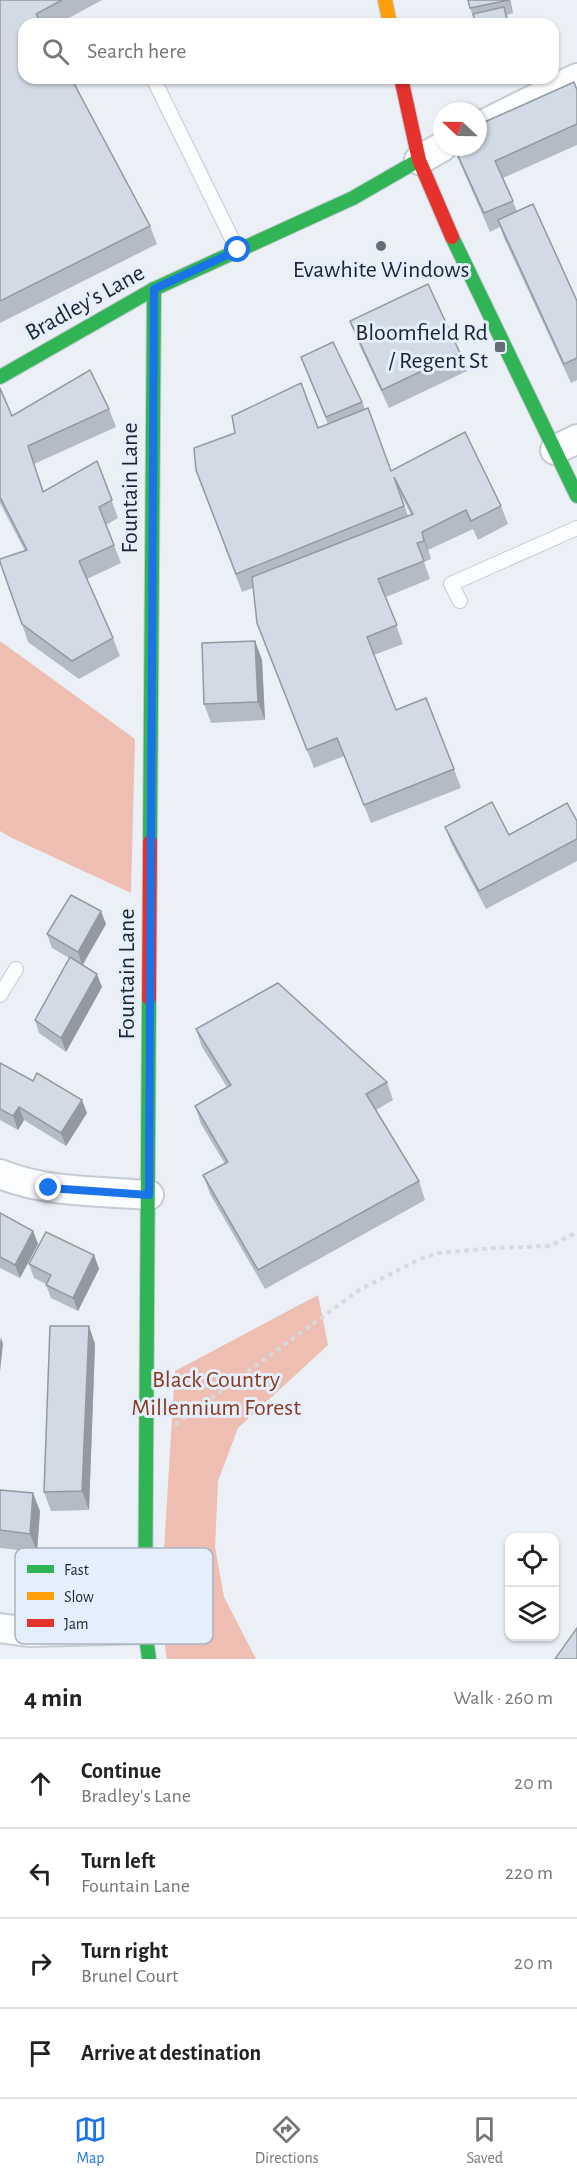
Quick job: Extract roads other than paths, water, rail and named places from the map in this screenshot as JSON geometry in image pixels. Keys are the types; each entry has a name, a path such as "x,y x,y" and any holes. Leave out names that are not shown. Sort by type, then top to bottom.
{"street":[{"path":"385,0 389,18"},
{"path":"487,123 577,78"},
{"path":"403,84 430,153 446,225 566,445 577,496"},
{"name":"Bradley's Lane","path":"0,377 154,289 353,198 430,153"},
{"name":"Fountain Lane","path":"145,1548 154,289"},
{"path":"0,1174 22,1183 49,1188 149,1195"},
{"path":"0,1628 15,1630"},
{"name":"Fountain Lane","path":"147,1644 149,1659"}],"lane":[{"path":"156,84 238,250"},
{"path":"460,601 451,584 577,528"},
{"path":"0,995 16,969"}],"place":[{"name":"Evawhite Windows","path":"381,246"},
{"name":"Bloomfield Rd / Regent St","path":"500,347"}],"park label":[{"name":"Black Country Millennium Forest","path":"216,1394"}]}
